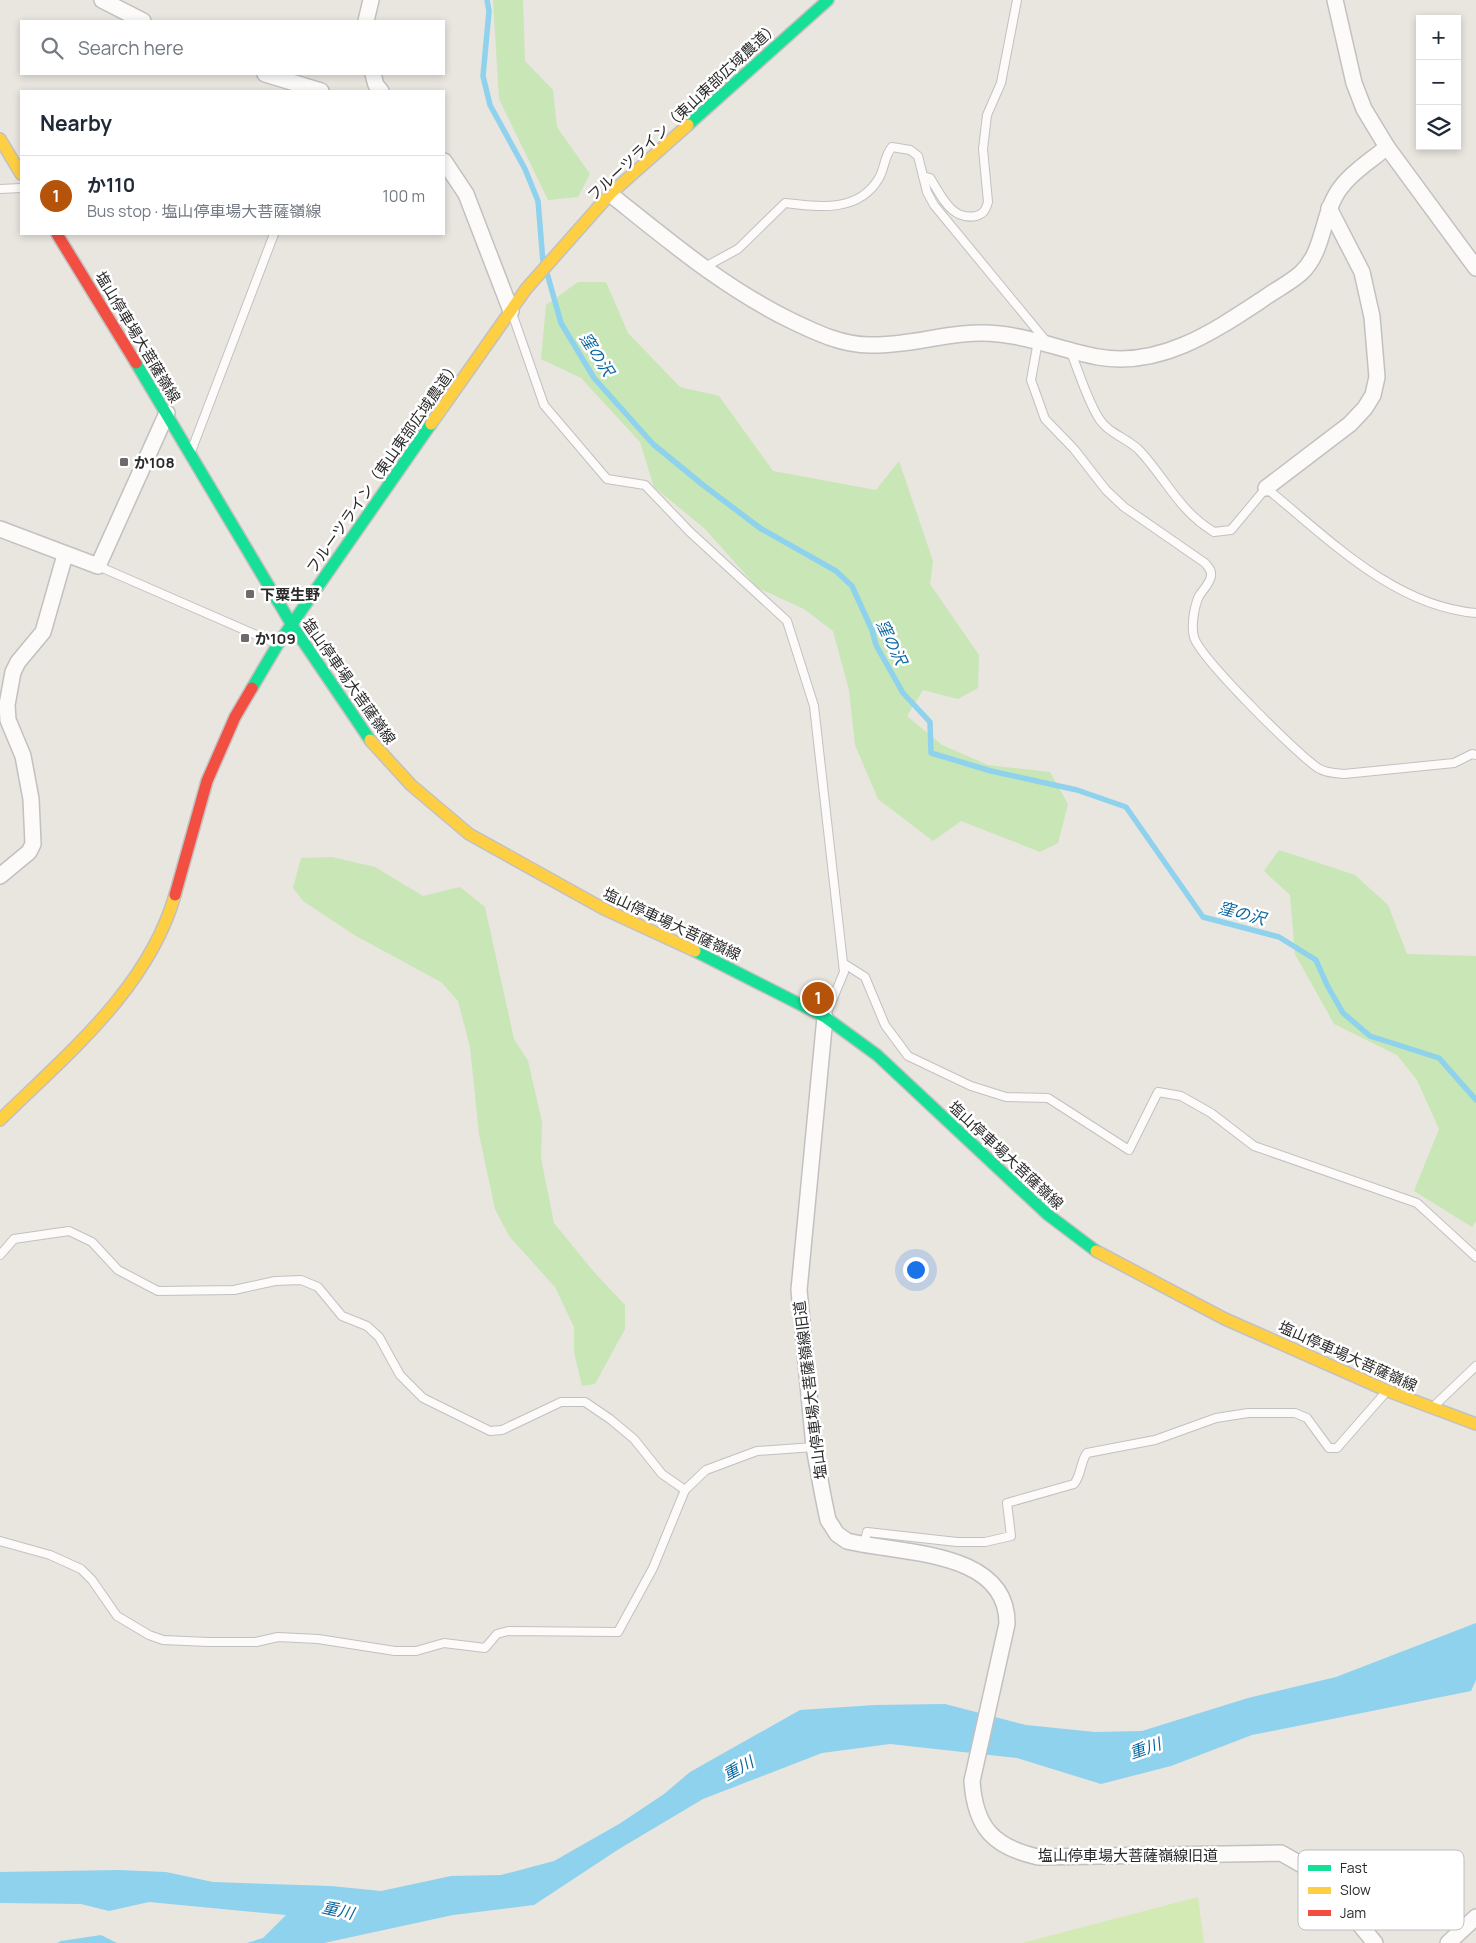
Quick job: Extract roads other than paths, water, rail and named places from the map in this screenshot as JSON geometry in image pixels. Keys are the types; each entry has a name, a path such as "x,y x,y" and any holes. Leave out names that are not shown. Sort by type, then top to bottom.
{"main road":[{"name":"フルーツライン（東山東部広域農道）","path":"0,1120 102,1019 127,988 154,946 171,907 207,782 235,717 278,644 526,289 610,194 828,0"},
{"path":"0,139 20,172"},
{"name":"塩山停車場大菩薩嶺線","path":"58,235 167,413 292,625 377,750 411,785 469,834 604,909 744,974 825,1017 877,1055 1047,1214 1103,1257 1190,1303 1388,1391 1476,1424"}],"street":[{"path":"102,0 141,20"},
{"path":"366,20 371,0"},
{"path":"1335,0 1354,83 1364,109 1387,147 1476,268"},
{"path":"268,75 318,90"},
{"path":"373,75 376,86 380,90"},
{"path":"610,194 703,268 756,304 815,333 844,342 870,345 902,343 953,333 981,332 1015,335 1098,357 1130,359 1154,357 1180,348 1242,313 1302,272 1318,248 1329,208 1342,185 1387,147"},
{"path":"445,162 466,194 511,311"},
{"path":"1266,488 1350,424 1365,408 1374,394 1377,377 1372,325 1362,272 1329,208"},
{"path":"0,528 65,555 98,566 167,413"},
{"path":"0,876 29,852 33,844 31,799 23,756 8,720 7,706 13,672 18,662 43,632 65,555"},
{"name":"塩山停車場大菩薩嶺線旧道","path":"825,1017 822,1062 799,1276 814,1447 828,1520 837,1534 847,1541 938,1556 966,1566 992,1583 1001,1596 1007,1610 1007,1624 972,1781 973,1802 979,1819 987,1831 998,1840 1023,1854 1038,1857 1281,1853 1298,1863"},
{"path":"1464,1928 1476,1917"},
{"name":"塩山停車場大菩薩嶺線旧道","path":"1364,1930 1375,1943"},
{"path":"1448,1943 1462,1930"}],"lane":[{"path":"923,176 930,178 950,208 960,216 980,215 986,210 988,202 983,149 987,115 1001,83 1017,0"},
{"path":"703,268 738,249 785,203 821,206 839,206 851,203 869,191 880,178 887,152 892,147 910,150 918,156 934,205 1044,343 1031,380 1045,420 1074,449 1106,490 1124,507 1205,563 1211,570 1211,578 1198,598 1195,612 1194,638 1206,657 1264,719 1319,769 1330,773 1344,774 1454,763 1472,754 1476,755"},
{"path":"0,189 20,188"},
{"path":"191,453 274,235"},
{"path":"511,311 544,405 607,480 645,485 690,532 787,621 814,706 844,972 825,1017"},
{"path":"1070,350 1098,418 1107,428 1139,450 1180,505 1205,527 1214,532 1231,530 1266,488 1353,558 1392,584 1422,600 1453,611 1476,613"},
{"path":"98,566 278,644"},
{"path":"843,963 865,977 885,1025 908,1056 971,1086 1006,1098 1048,1098 1129,1150 1158,1092 1181,1096 1211,1113 1254,1146 1417,1203 1476,1257"},
{"path":"0,1255 14,1239 69,1230 92,1242 118,1270 158,1291 234,1290 274,1282 301,1280 318,1287 342,1316 367,1326 379,1337 400,1375 422,1398 490,1431 502,1430 561,1402 585,1402 634,1439 662,1474 685,1490"},
{"path":"1432,1408 1476,1366"},
{"path":"864,1545 867,1532 957,1542 985,1542 1011,1536 1007,1503 1074,1484 1081,1476 1083,1458 1087,1453 1155,1440 1216,1418 1248,1413 1295,1413 1307,1418 1329,1448 1337,1448 1388,1391"},
{"path":"0,1541 50,1555 81,1569 92,1580 117,1616 149,1635 163,1640 256,1642 278,1637 318,1639 395,1651 416,1652 444,1643 484,1648 497,1634 508,1631 618,1632 653,1568 685,1490 706,1470 757,1451 814,1447"}],"water":[{"name":"重川","path":"1476,1623 1476,1680 1471,1691 1252,1735 1171,1766 1101,1784 1017,1758 890,1744 822,1753 703,1799 619,1849 534,1905 453,1915 324,1943 247,1943 263,1938 286,1915 149,1902 109,1911 81,1904 0,1903 0,1872 119,1870 166,1872 213,1882 331,1886 381,1891 451,1876 501,1875 554,1861 619,1824 664,1794 690,1772 800,1710 875,1705 945,1704 1026,1725 1095,1732 1142,1731 1248,1698 1336,1677"},
{"path":"101,1935 117,1943 57,1943 61,1941"}],"waterway":[{"name":"窪の沢","path":"487,0 489,11 483,76 490,105 525,169 538,201 543,262"},
{"name":"窪の沢","path":"547,273 561,323 594,378 653,444 760,528 836,571 852,586 872,630 876,645 903,693 930,722 931,753 991,771 1077,790 1126,807 1203,917 1279,937 1316,960 1327,985 1343,1013 1370,1036 1439,1058 1476,1100"}],"place":[{"name":"か108","path":"124,462"},
{"name":"下粟生野","path":"250,594"},
{"name":"か109","path":"245,638"},
{"name":"か110","path":"818,998"}]}
